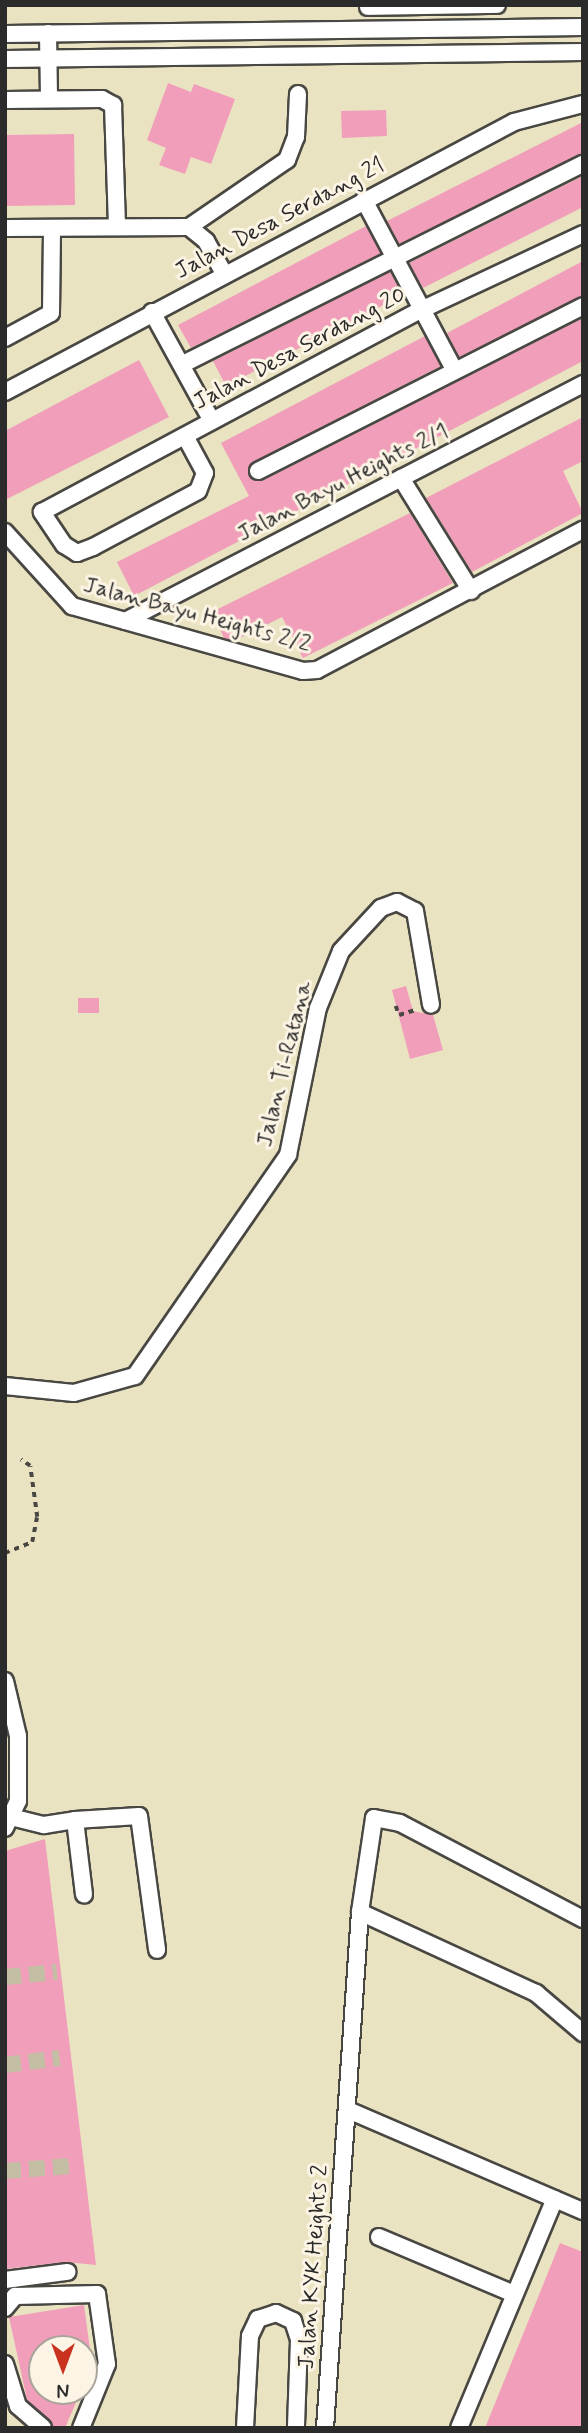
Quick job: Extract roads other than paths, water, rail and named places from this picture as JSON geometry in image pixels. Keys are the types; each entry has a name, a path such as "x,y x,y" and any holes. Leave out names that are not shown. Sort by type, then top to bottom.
{"street":[{"path":"369,29 368,6 497,5"},
{"path":"5,34 583,27"},
{"path":"48,33 49,99"},
{"path":"5,59 583,52"},
{"path":"5,228 189,227 287,160 296,137 298,94"},
{"path":"5,100 49,99 113,105 117,228"},
{"name":"Jalan Desa Serdang 21","path":"5,392 223,272 514,122 583,104"},
{"path":"183,364 394,256 583,164"},
{"path":"364,200 454,369"},
{"path":"189,227 223,272"},
{"path":"5,338 51,313 52,228"},
{"name":"Jalan Desa Serdang 20","path":"185,436 205,472 198,491 77,552 42,512 421,310 583,234"},
{"path":"258,471 454,369 583,306"},
{"path":"152,312 212,421"},
{"name":"Jalan Bayu Heights 2/1","path":"125,621 583,384"},
{"path":"401,478 471,591"},
{"name":"Jalan Bayu Heights 2/2","path":"5,532 72,606 317,670 583,530"},
{"name":"Jalan Ti-Ratana","path":"5,1386 74,1393 135,1376 288,1156 318,1008 341,951 381,908 397,902 415,911 431,1005"},
{"path":"5,1681 18,1737 10,1823 44,1825 139,1816 157,1950"},
{"name":"Jalan KYK Heights 2","path":"325,2428 360,1912 372,1824 381,1816 583,1919"},
{"path":"75,1820 84,1894"},
{"path":"360,1912 536,1993 583,2033"},
{"path":"348,2110 583,2211"},
{"path":"459,2428 555,2199"},
{"path":"379,2237 514,2294"},
{"path":"5,2280 67,2272"},
{"path":"5,2308 15,2296 97,2294 107,2364 81,2428"},
{"path":"246,2428 250,2336 258,2319 276,2313 293,2320 299,2340 296,2428"},
{"path":"6,2369 18,2406 43,2428"}],"tunnel":[{"path":"5,1977 57,1972"},
{"path":"5,2065 60,2058"},
{"path":"5,2171 70,2166"}]}
